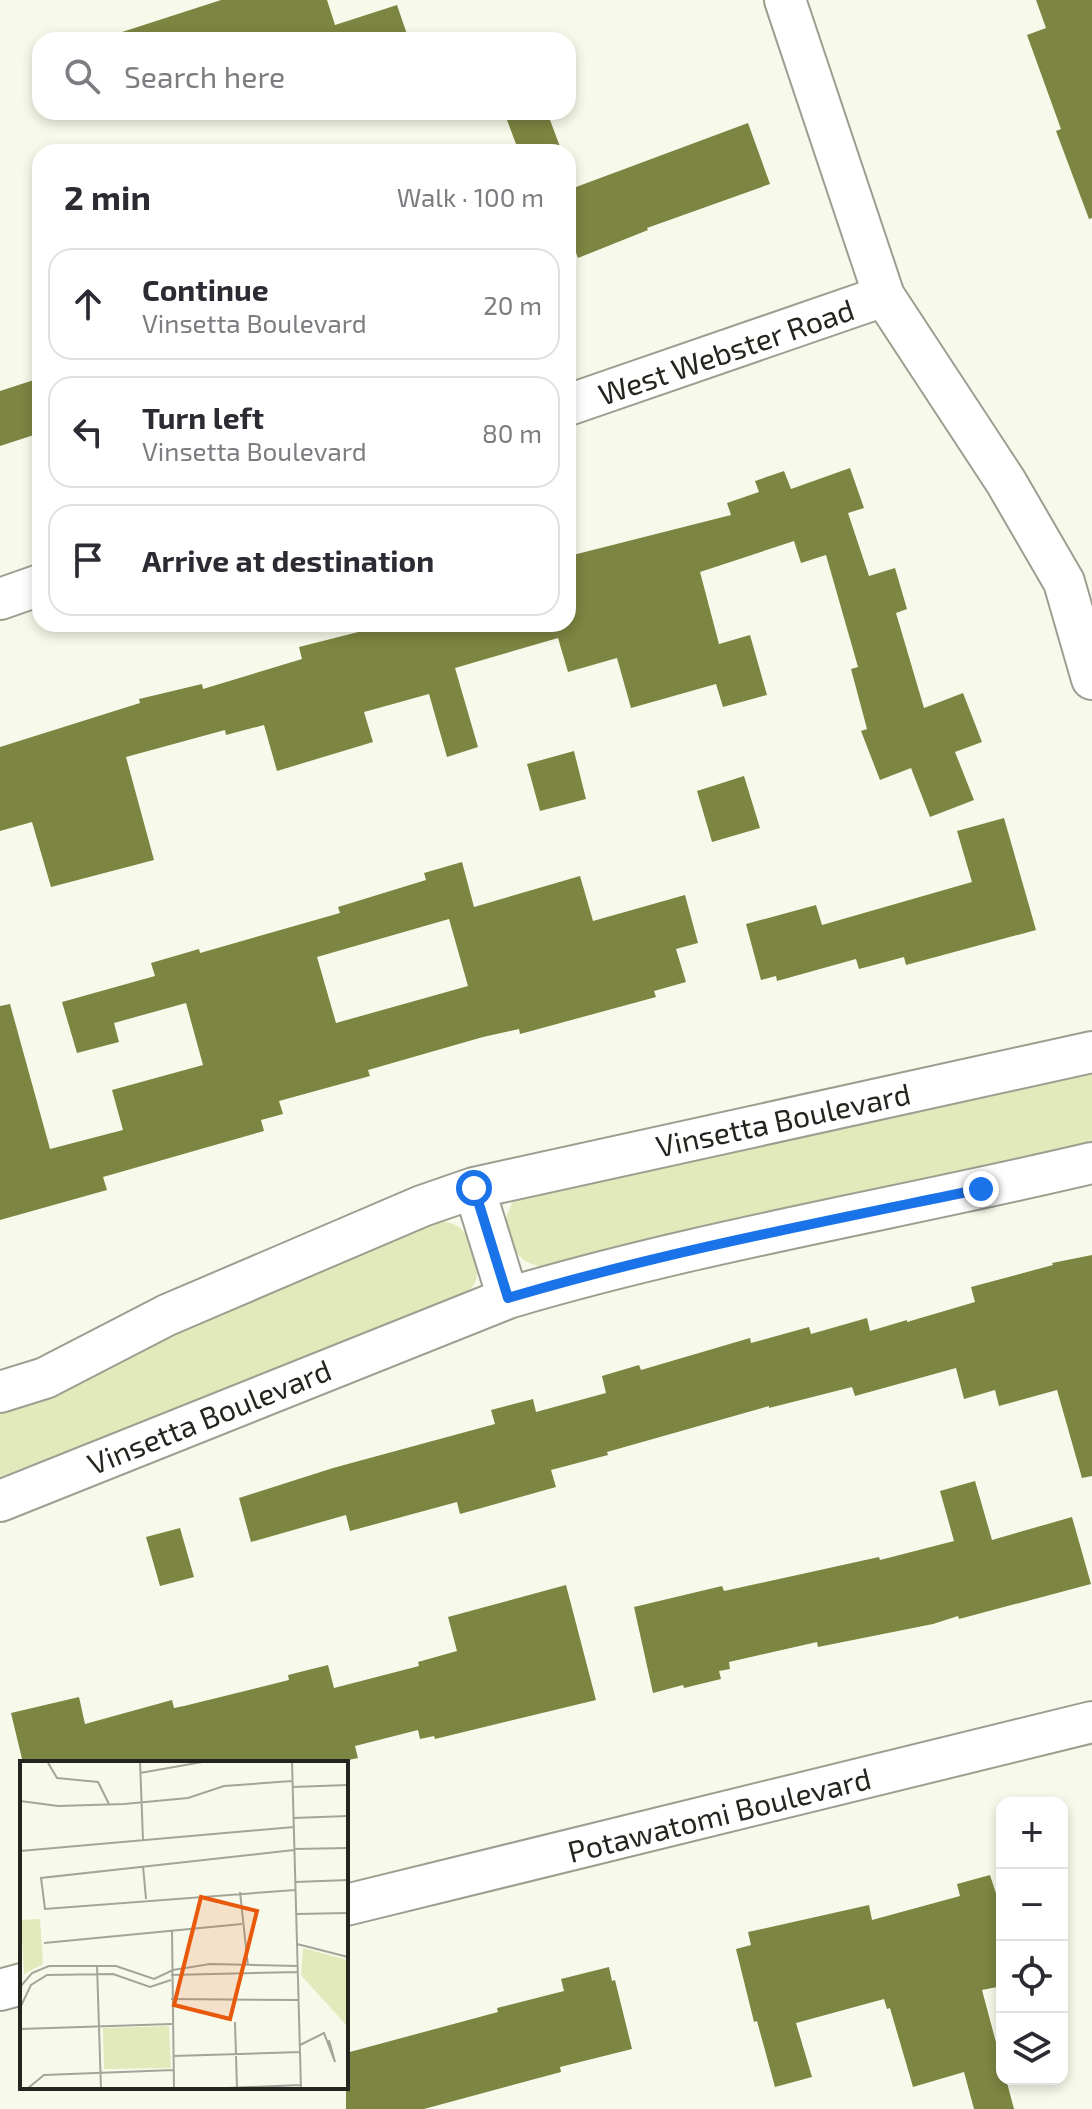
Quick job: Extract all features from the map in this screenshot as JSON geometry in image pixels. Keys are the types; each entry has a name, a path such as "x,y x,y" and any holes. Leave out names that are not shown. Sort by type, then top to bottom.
{"street":[{"path":"785,0 884,296 1006,482 1064,582 1092,679"},
{"name":"West Webster Road","path":"576,402 884,296"},
{"path":"0,599 32,588"},
{"name":"Vinsetta Boulevard","path":"0,1392 45,1378 167,1315 422,1206 474,1188 1092,1052"},
{"name":"Vinsetta Boulevard","path":"0,1501 508,1298 584,1275 679,1252 1092,1163"},
{"path":"474,1188 508,1298"},
{"name":"Potawatomi Boulevard","path":"348,1905 1092,1722"},
{"path":"0,1990 20,1985"}],"green space":[{"path":"1092,1071 1092,1142 540,1266 524,1260 515,1250 505,1220 518,1197"},
{"path":"435,1222 448,1222 459,1227 469,1239 475,1255 476,1280 458,1298 0,1477 0,1410 139,1346"}],"building":[{"path":"221,0 327,0 335,25 397,5 406,32 122,32"},
{"path":"1036,0 1092,0 1092,218 1089,219 1056,131 1061,129 1027,35 1046,28"},
{"path":"507,120 550,120 559,144 516,144"},
{"path":"748,123 770,184 647,228 578,258 576,187"},
{"path":"32,381 32,436 0,446 0,391"},
{"path":"850,468 864,508 848,513 869,576 895,568 907,609 896,613 924,708 963,693 982,742 955,752 974,800 930,817 911,768 880,780 861,731 867,729 851,669 858,667 826,555 801,563 794,541 700,572 719,644 750,635 767,695 723,707 716,684 631,708 617,658 568,672 558,638 455,668 478,747 447,757 429,694 364,712 373,742 277,771 264,725 226,735 225,730 126,757 154,860 51,887 32,822 0,831 0,747 140,703 139,699 202,684 203,689 302,659 299,647 358,632 576,632 576,554 731,515 727,503 759,492 755,481 784,471 791,489"},
{"path":"574,751 586,799 540,811 527,764"},
{"path":"744,776 760,828 712,842 697,791"},
{"path":"1004,818 1036,930 906,965 904,957 859,969 856,959 777,981 776,976 761,980 746,924 816,905 822,925 972,882 957,831"},
{"path":"462,862 474,907 580,876 593,921 685,895 698,943 676,949 686,982 654,991 656,997 520,1034 519,1029 483,1037 368,1070 370,1076 279,1101 283,1114 261,1120 264,1131 103,1177 107,1190 0,1220 0,1006 10,1004 50,1149 123,1130 112,1090 203,1065 186,1003 114,1023 119,1042 77,1053 62,1002 155,976 151,963 199,949 200,953 340,913 338,907 426,880 424,873","holes":["449,919 468,986 336,1023 317,957"]},
{"path":"1092,1255 1092,1476 1082,1478 1057,1390 999,1406 995,1390 964,1399 956,1368 855,1396 852,1387 769,1406 607,1452 608,1455 551,1470 556,1487 460,1514 457,1502 350,1531 346,1515 251,1542 239,1498 333,1468 495,1424 491,1410 533,1399 536,1412 606,1393 602,1376 639,1365 641,1370 750,1338 751,1343 809,1327 811,1334 867,1318 870,1331 907,1322 975,1302 971,1287 1052,1263"},
{"path":"975,1481 992,1540 1072,1517 1091,1584 959,1619 958,1616 933,1624 818,1647 817,1642 729,1662 730,1669 719,1671 721,1679 653,1693 634,1607 722,1586 724,1591 879,1557 880,1560 954,1541 940,1491"},
{"path":"180,1528 194,1577 160,1586 146,1537"},
{"path":"566,1585 596,1700 435,1739 434,1736 420,1739 418,1730 355,1746 358,1758 344,1761 23,1761 11,1713 79,1697 85,1724 172,1700 174,1708 184,1706 289,1680 288,1675 328,1665 334,1688 419,1666 418,1662 457,1651 448,1617"},
{"path":"990,1875 996,1894 996,1987 982,1990 996,2042 996,2085 1008,2085 1014,2109 974,2109 964,2072 913,2087 890,2008 887,2009 884,1999 796,2023 812,2077 775,2087 757,2021 754,2022 736,1949 751,1945 748,1932 869,1905 872,1920 960,1896 957,1884"},
{"path":"609,1967 632,2049 560,2067 561,2072 424,2109 346,2109 348,2052 564,1991 561,1979"}],"route":[{"path":"474,1188 508,1298 584,1275 679,1252 981,1189"}]}
